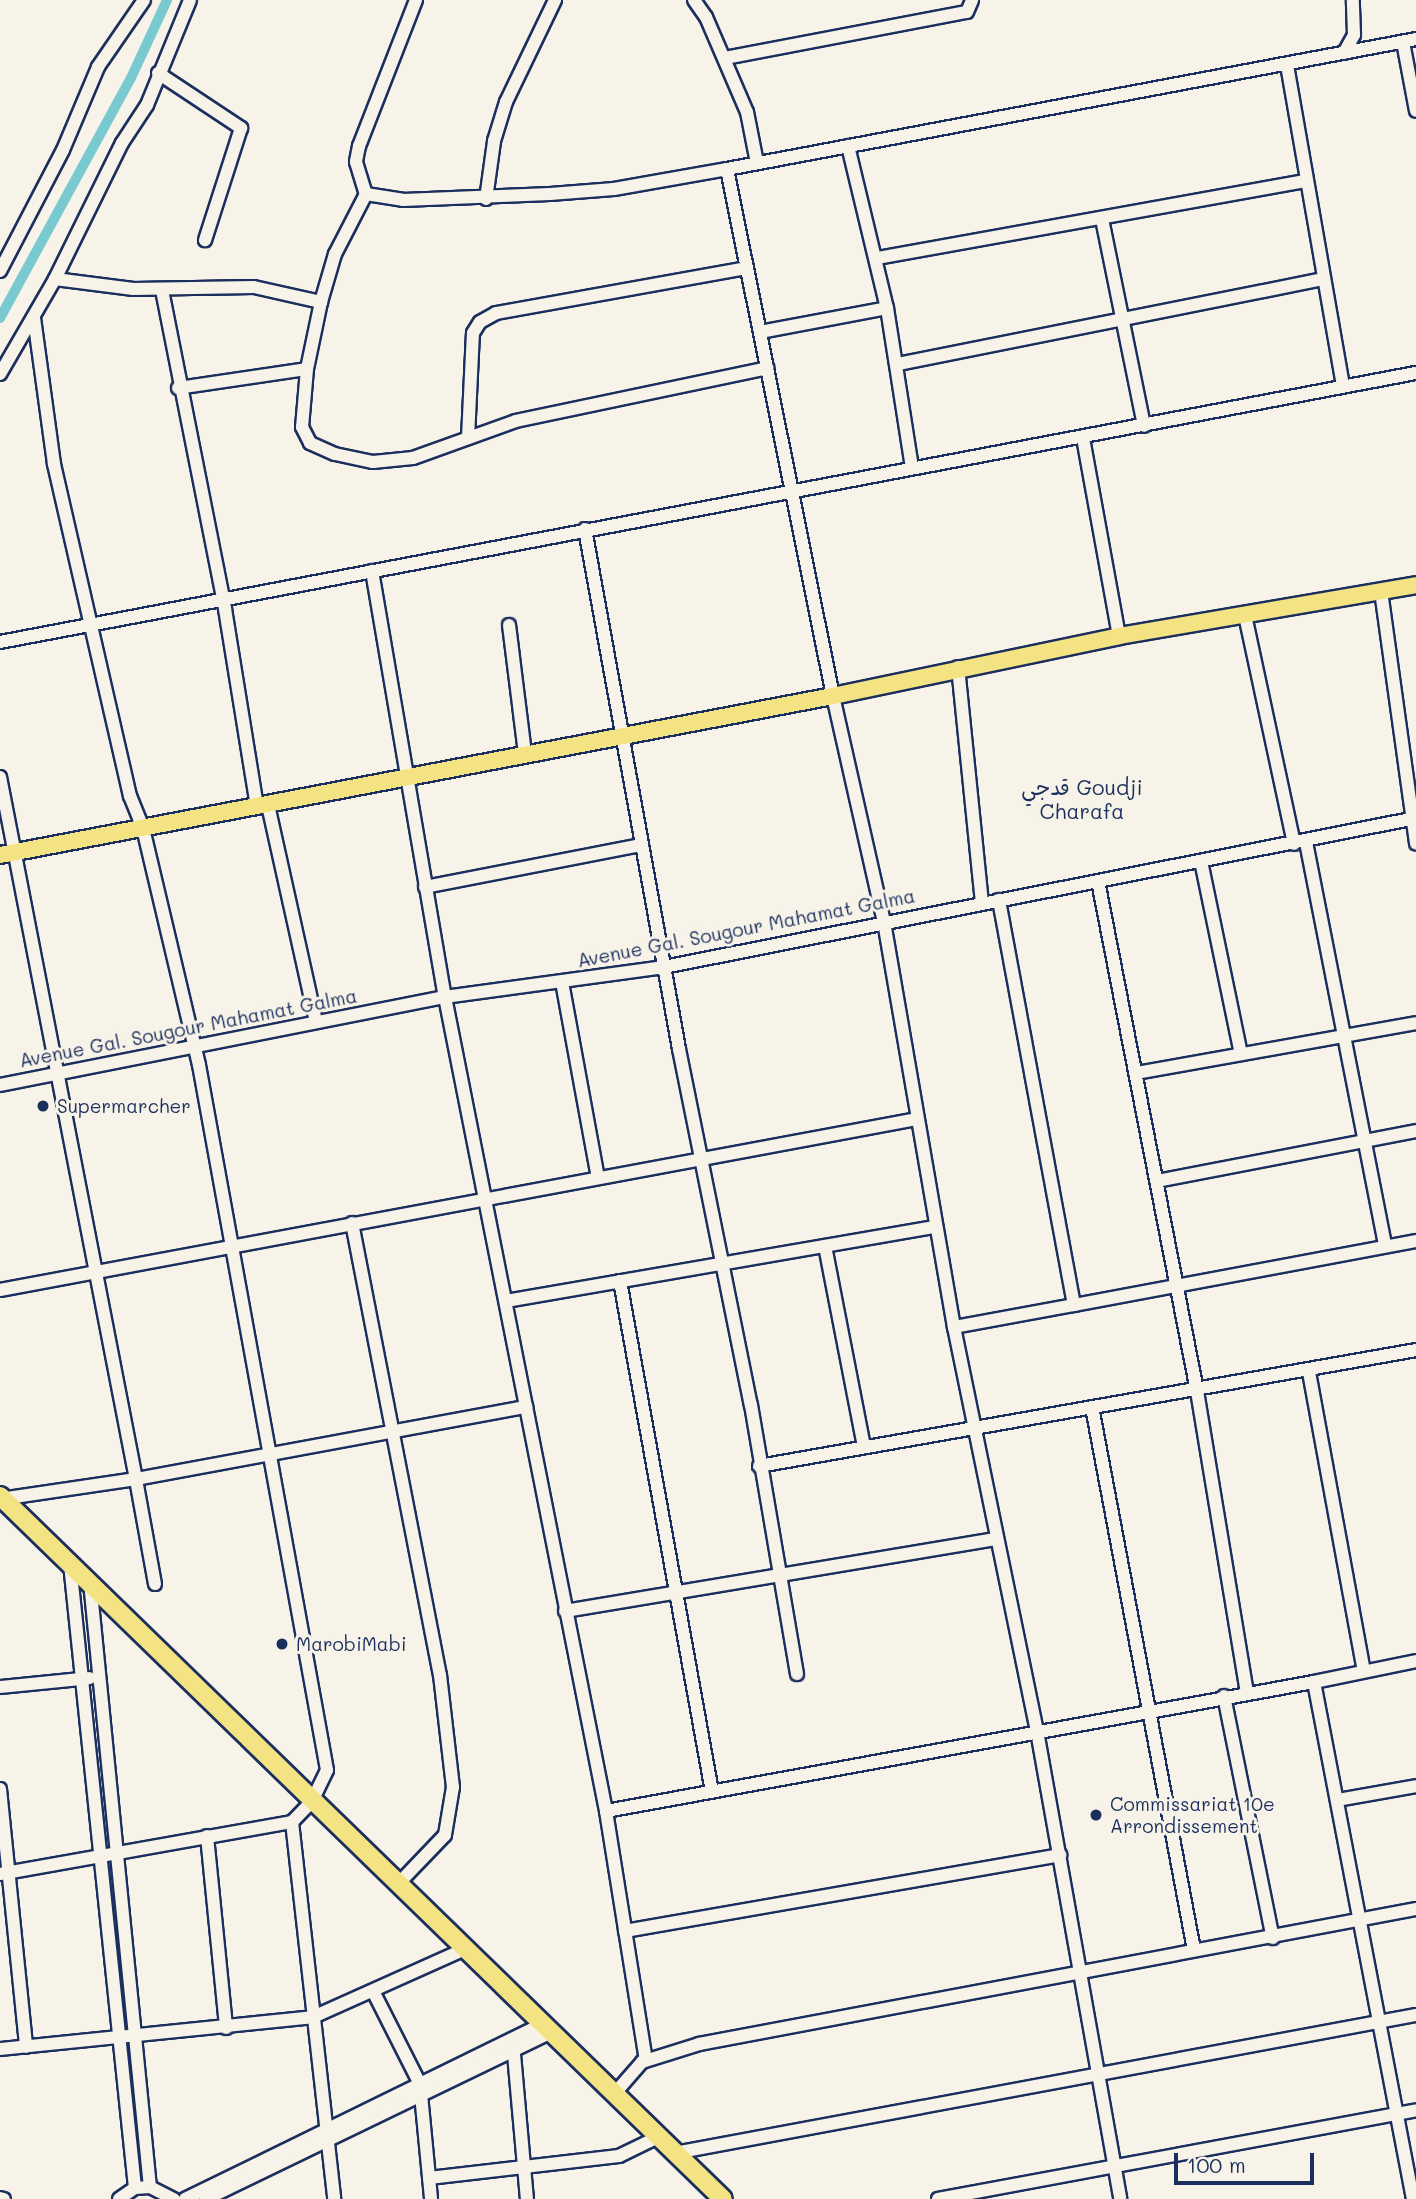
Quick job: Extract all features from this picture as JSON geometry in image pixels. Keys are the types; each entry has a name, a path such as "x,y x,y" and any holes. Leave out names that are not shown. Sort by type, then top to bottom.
{"highway":[{"path":"1,1498 723,2199"}],"main road":[{"path":"8,854 622,734 832,696 958,667 1119,636 1416,585"}],"street":[{"path":"0,271 63,150 98,67 144,0"},
{"path":"0,374 55,279 122,143 147,105 190,0"},
{"path":"416,0 359,146 355,162 366,194 335,254 321,302 307,369 304,435 335,454 373,462 396,461 516,421 767,368"},
{"path":"486,199 494,141 506,102 555,0"},
{"path":"694,0 725,58 747,112 757,163"},
{"path":"725,58 967,12 972,0"},
{"path":"1343,53 1354,35 1353,0"},
{"path":"366,194 403,200 486,199 614,189 1409,40 1416,111"},
{"path":"1287,65 1343,386"},
{"path":"158,73 241,128 205,240"},
{"path":"848,145 887,308 898,364 912,468"},
{"path":"727,169 832,696 884,922 935,1227 1037,1731 1120,2199"},
{"path":"877,258 1306,181"},
{"path":"1102,219 1144,426"},
{"path":"468,438 472,334 480,323 496,313 747,268"},
{"path":"55,279 162,290 254,287 321,302"},
{"path":"898,364 1324,279"},
{"path":"162,290 178,388 223,600 262,806 316,1022"},
{"path":"760,332 887,308"},
{"path":"4,1874 292,1822 312,1801 327,1760 195,1049 143,828 130,796 54,464 34,318"},
{"path":"178,388 307,369"},
{"path":"0,642 585,529 1083,439 1416,373"},
{"path":"1083,439 1119,636"},
{"path":"585,529 797,1674"},
{"path":"372,570 445,998 606,1811 646,2060"},
{"path":"1381,592 1416,844"},
{"path":"1245,615 1343,1036 1385,1247"},
{"path":"509,625 525,754"},
{"path":"958,667 982,903"},
{"path":"0,777 8,854 56,1074 155,1584"},
{"name":"Avenue Gal. Sougour Mahamat Galma","path":"0,1085 445,998 664,967 1414,819"},
{"path":"425,887 642,845"},
{"path":"1201,861 1241,1054"},
{"path":"1098,881 1197,1391 1247,1692"},
{"path":"999,900 1074,1305"},
{"path":"562,982 598,1178"},
{"path":"1136,1073 1416,1023"},
{"path":"0,1290 93,1269 486,1200 916,1119"},
{"path":"1157,1181 1416,1131"},
{"path":"352,1223 440,1675 453,1787 445,1835 398,1884"},
{"path":"506,1301 935,1227"},
{"path":"954,1326 1416,1241"},
{"path":"825,1246 864,1447"},
{"path":"620,1281 674,1594 712,1792"},
{"path":"759,1466 1309,1372 1416,1350"},
{"path":"1309,1372 1364,1671"},
{"path":"1,1498 136,1479 526,1407"},
{"path":"1092,1407 1194,1950"},
{"path":"565,1611 997,1539"},
{"path":"70,1563 135,2188"},
{"path":"90,1582 150,2187"},
{"path":"606,1811 1416,1661"},
{"path":"0,1687 99,1677"},
{"path":"1314,1682 1413,2199"},
{"path":"1224,1696 1273,1938"},
{"path":"1337,1800 1416,1786"},
{"path":"0,1789 4,1874 26,2047"},
{"path":"292,1822 334,2199"},
{"path":"207,1836 226,2028"},
{"path":"625,1931 1060,1855"},
{"path":"615,2093 646,2060 699,2044 1078,1969 1273,1938 1416,1909"},
{"path":"0,2049 313,2017 374,1993 467,1948"},
{"path":"374,1993 421,2089 431,2199"},
{"path":"675,2153 1416,2015"},
{"path":"185,2199 328,2134 548,2027"},
{"path":"513,2044 527,2199"},
{"path":"938,2199 1416,2110"},
{"path":"206,2199 328,2134"},
{"path":"429,2178 619,2156 660,2136"},
{"path":"119,2199 135,2188 150,2187 174,2199"}],"waterway":[{"path":"0,318 131,78 167,0"}],"place":[{"name":"Supermarcher","path":"43,1106"},
{"name":"MarobiMabi","path":"282,1644"},
{"name":"Commissariat 10e Arrondissement","path":"1096,1815"}],"district":[{"name":"قدجي Goudji Charafa","path":"1082,799"}]}
